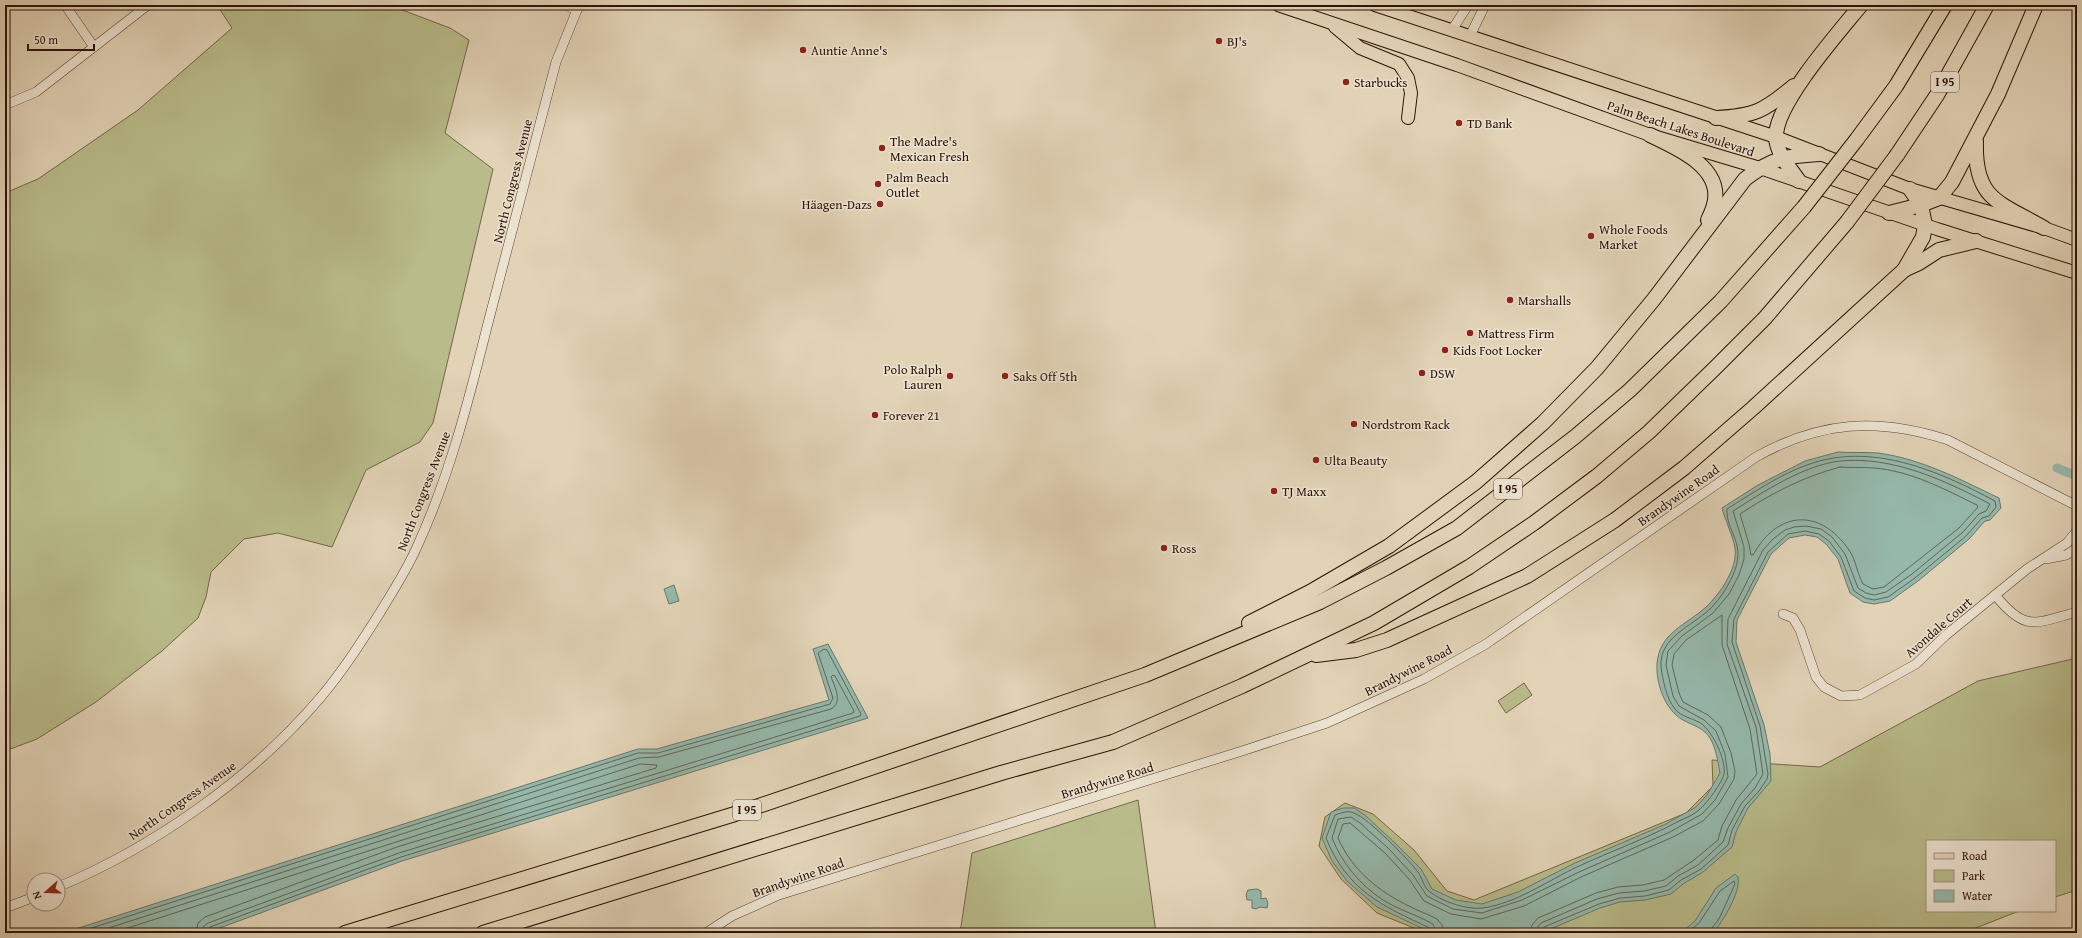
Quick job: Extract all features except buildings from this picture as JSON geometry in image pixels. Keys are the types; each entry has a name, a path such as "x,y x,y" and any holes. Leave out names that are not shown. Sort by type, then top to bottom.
{"highway":[{"path":"1799,181 1782,157 1776,137 1776,128 1788,102 1802,80 1860,5"},
{"name":"I 95","path":"345,933 735,814 1145,675 1320,602 1386,568 1457,528 1576,436 1630,390 1721,302 1804,207 1857,139 1896,86 1945,5"},
{"name":"I 95","path":"483,933 1001,773 1113,742 1242,686 1374,623 1469,567 1534,523 1597,476 1649,432 1765,318 1847,222 1897,155 1937,95 1987,5"},
{"path":"1889,212 1921,205 1939,198 1952,182 2001,88 2036,5"},
{"path":"1716,118 1744,117 1759,112 1802,80"},
{"path":"1650,135 1689,154 1701,164 1710,177 1715,190 1715,200 1700,239"},
{"path":"1976,138 1976,162 1978,177 1984,189 2006,206 2044,228"},
{"path":"1145,675 1310,592 1390,546 1476,482 1542,423 1597,368 1654,299 1745,179 1760,168 1782,157 1819,154"},
{"path":"1904,270 1923,237 1925,225 1921,205 1910,189"},
{"path":"1301,657 1356,650 1386,640 1527,576 1571,549 1615,520 1684,468 1753,408 1904,270 1919,263 1939,250 1976,241"}],"main road":[{"name":"Palm Beach Lakes Boulevard","path":"1278,5 1457,65 1650,135 1760,168 1925,225 2077,273"},
{"name":"Palm Beach Lakes Boulevard","path":"1375,5 1776,137 1910,189 2044,228 2077,240"},
{"path":"1330,23 1360,48 1398,64 1408,78 1411,94 1408,118"}],"street":[{"path":"65,5 94,47"},
{"path":"5,105 36,92 148,5"},
{"path":"565,5 578,8"},
{"path":"1452,30 1468,5"},
{"path":"1470,36 1485,5"},
{"name":"North Congress Avenue","path":"66,883 94,870 155,836 216,795 244,773 280,740 319,699 363,641 395,588 425,529 460,430 554,69 568,29 578,8"},
{"name":"Brandywine Road","path":"706,933 738,913 779,895 1242,752 1327,723 1424,679 1486,644 1756,457 1774,447 1803,435 1833,428 1872,425 1903,428 1926,433 1948,440 2077,506"},
{"name":"Avondale Court","path":"1783,614 1793,618 1800,630 1820,682 1835,694 1854,697 1866,692 1916,664 1946,635 2041,560 2067,543 2077,531"},
{"path":"2041,560 2066,555 2077,548"},
{"path":"1995,595 2008,611 2026,622 2039,622 2077,612"},
{"path":"5,908 26,899"}],"green space":[{"path":"217,5 389,5 450,28 469,40 445,133 493,169 433,423 420,442 366,470 332,547 278,533 244,539 211,572 206,597 198,618 162,651 96,702 37,739 5,751 5,193 38,179 138,110 232,28"},
{"path":"2077,658 2077,890 2056,897 2056,840 1926,840 1926,912 2016,912 1963,933 1426,933 1377,913 1341,879 1319,846 1325,817 1345,803 1373,814 1414,850 1447,891 1474,900 1686,813 1713,786 1712,760 1820,767 1978,681"},
{"path":"1524,683 1532,695 1506,713 1498,701"},
{"path":"1138,800 1156,933 960,933 972,853"}],"water":[{"path":"1838,452 1878,453 1925,465 1955,477 1999,498 2001,508 1990,520 1985,521 1969,539 1918,581 1890,601 1874,604 1863,602 1850,593 1838,559 1826,544 1817,537 1805,535 1789,538 1771,554 1737,620 1736,642 1764,725 1770,754 1771,781 1748,808 1736,832 1732,847 1703,872 1683,884 1671,894 1645,900 1620,902 1600,908 1541,933 1432,933 1377,907 1347,881 1332,861 1322,838 1331,812 1343,808 1354,808 1366,816 1421,869 1432,889 1456,900 1482,904 1518,892 1575,863 1666,824 1696,807 1707,795 1720,773 1714,746 1710,738 1701,729 1683,720 1671,710 1663,696 1658,680 1657,664 1659,653 1668,637 1711,602 1722,588 1731,572 1734,564 1735,548 1722,508 1758,485 1805,461"},
{"path":"674,585 679,601 669,604 664,589"},
{"path":"828,644 868,718 402,861 206,933 63,933 638,749 657,749 829,700 813,649"},
{"path":"1735,874 1738,877 1737,890 1726,914 1713,933 1681,933 1695,921 1716,888"},
{"path":"1257,889 1261,891 1261,899 1266,898 1268,903 1267,908 1252,908 1252,900 1247,900 1246,895 1248,890"}],"waterway":[{"path":"2057,468 2077,476"}],"place":[{"name":"BJ's","path":"1219,41"},
{"name":"Auntie Anne's","path":"803,50"},
{"name":"Starbucks","path":"1346,82"},
{"name":"TD Bank","path":"1459,123"},
{"name":"The Madre's Mexican Fresh","path":"882,148"},
{"name":"Palm Beach Outlet","path":"878,184"},
{"name":"Häagen-Dazs","path":"880,204"},
{"name":"Whole Foods Market","path":"1591,236"},
{"name":"Marshalls","path":"1510,300"},
{"name":"Mattress Firm","path":"1470,333"},
{"name":"Kids Foot Locker","path":"1445,350"},
{"name":"DSW","path":"1422,373"},
{"name":"Polo Ralph Lauren","path":"950,376"},
{"name":"Saks Off 5th","path":"1005,376"},
{"name":"Forever 21","path":"875,415"},
{"name":"Nordstrom Rack","path":"1354,424"},
{"name":"Ulta Beauty","path":"1316,460"},
{"name":"TJ Maxx","path":"1274,491"},
{"name":"Ross","path":"1164,548"}]}
